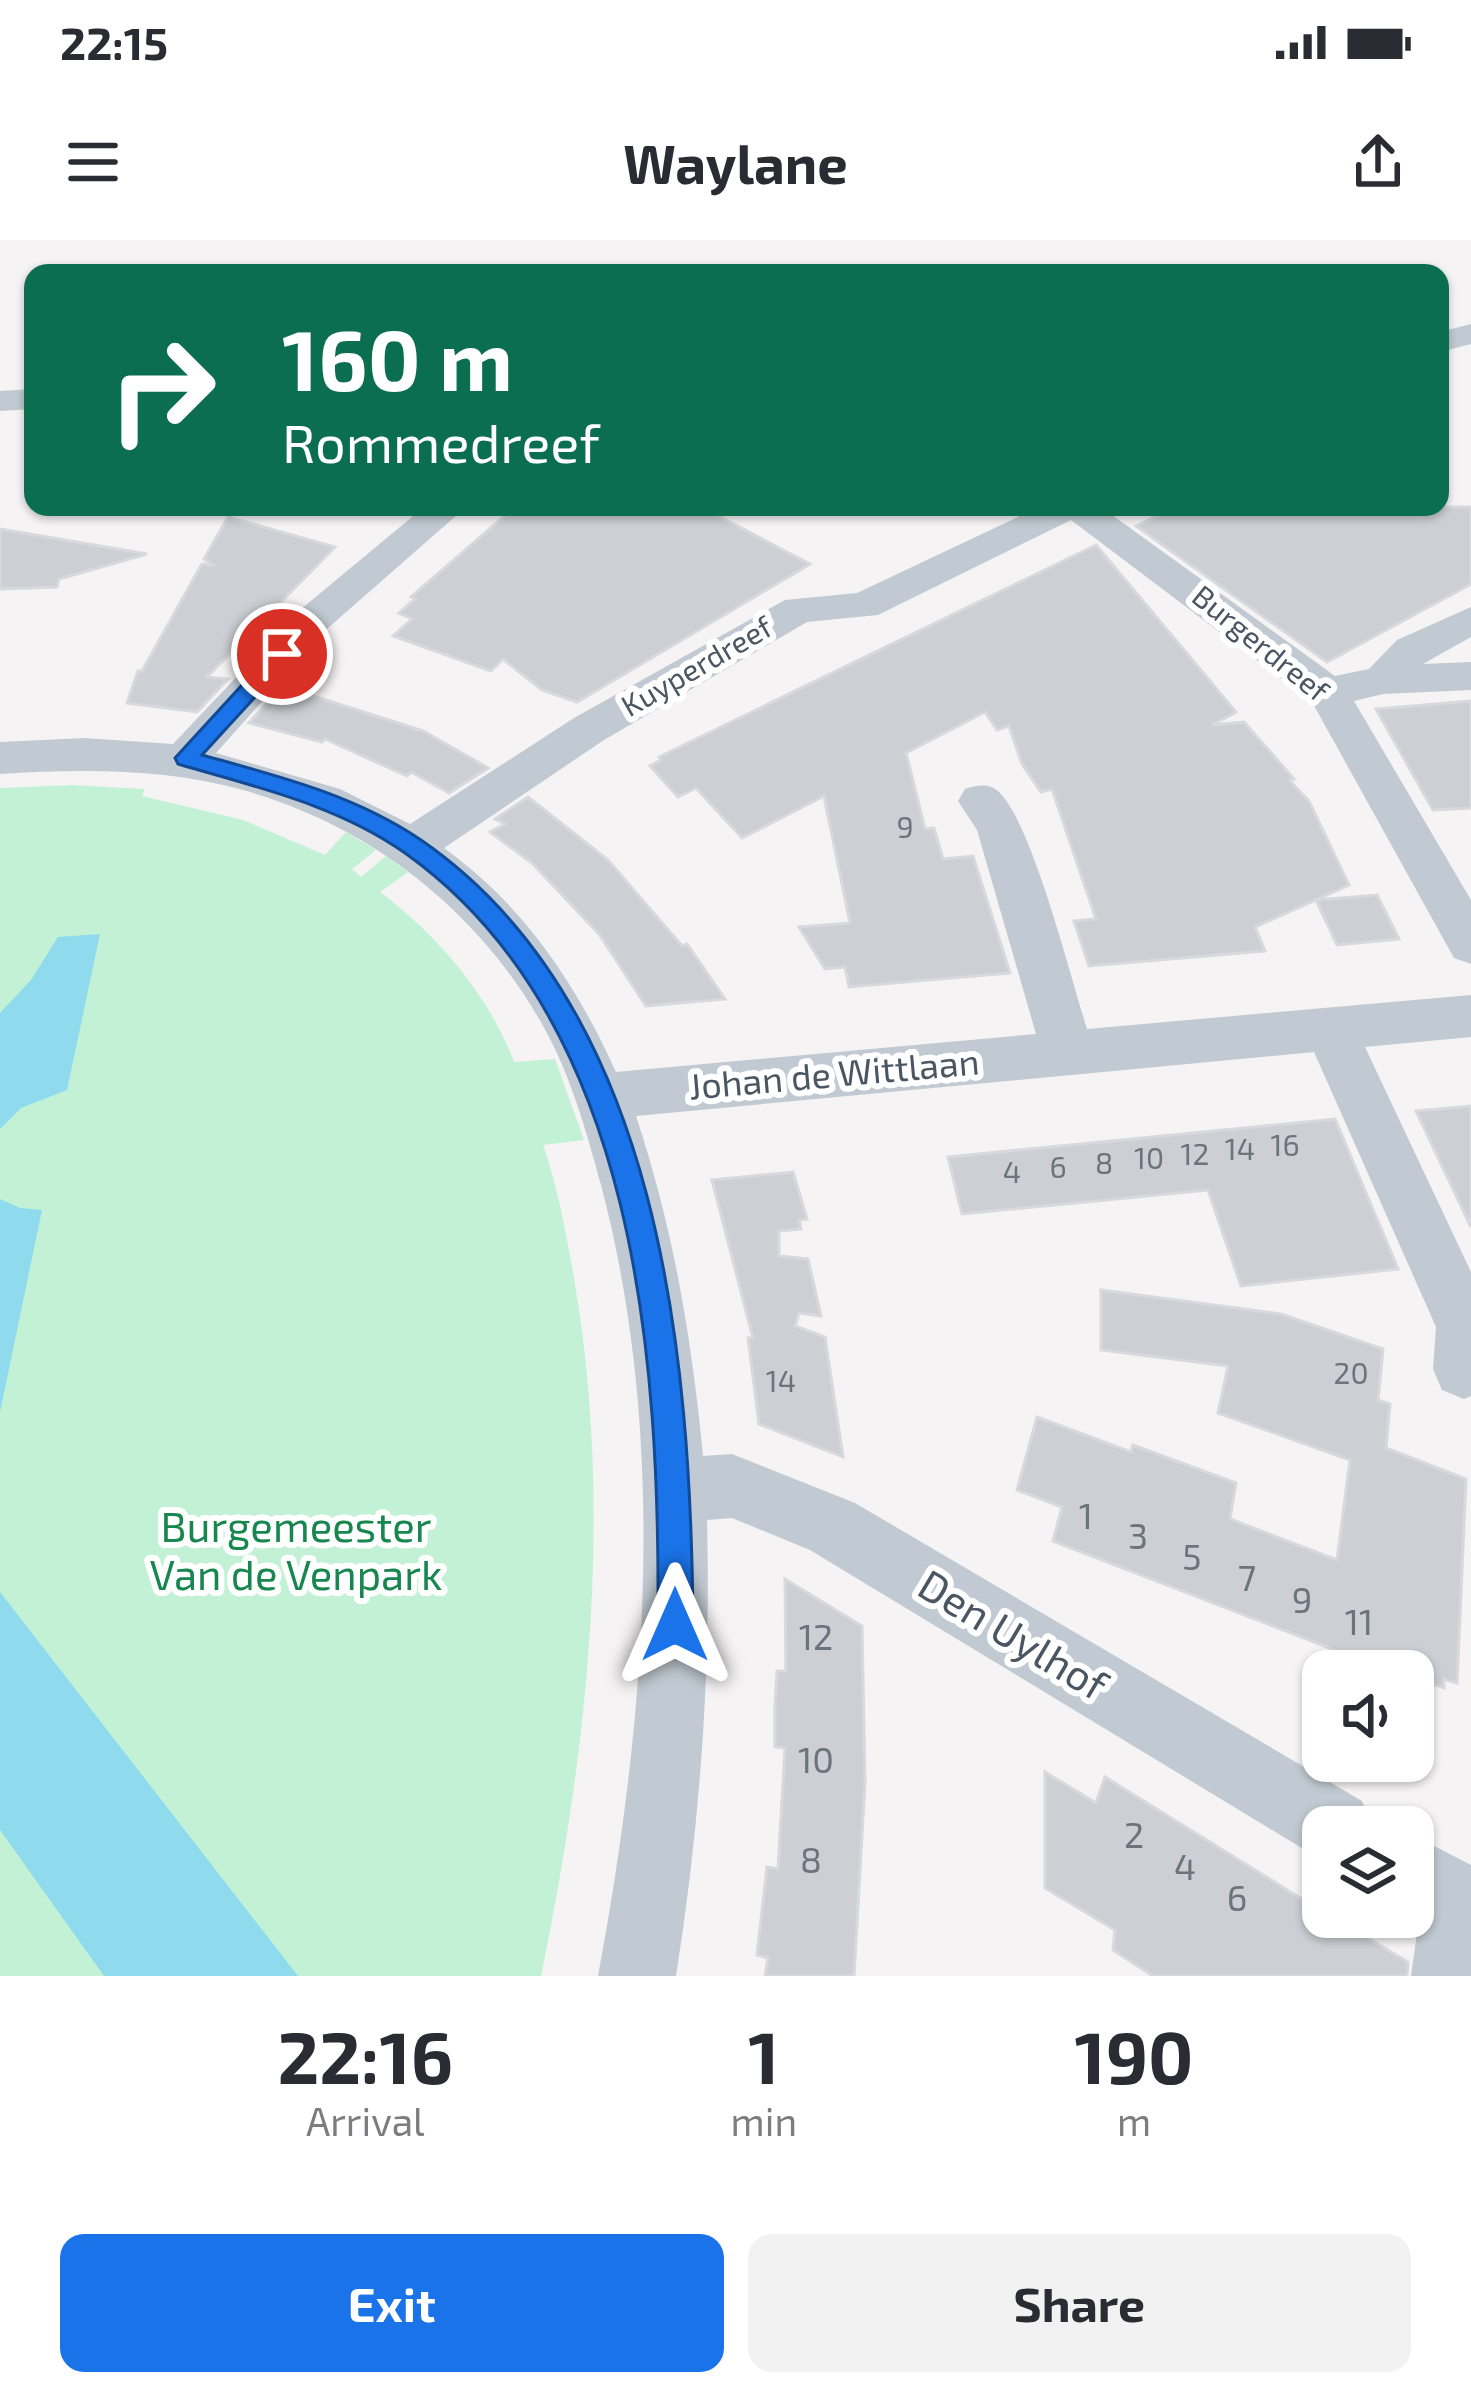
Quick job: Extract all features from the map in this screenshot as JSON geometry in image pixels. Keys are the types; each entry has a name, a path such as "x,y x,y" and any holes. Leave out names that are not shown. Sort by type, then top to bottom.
{"street":[{"path":"186,758 314,619 436,516"},
{"name":"Kuyperdreef","path":"412,846 589,729 799,609 864,606 1054,516"},
{"name":"Burgerdreef","path":"1085,516 1328,692 1471,944"},
{"path":"1383,680 1412,650 1471,620"},
{"path":"1328,692 1383,680 1471,676"},
{"path":"0,758 76,754 186,758 304,792 360,816 412,846 470,892 520,950 565,1016 601,1096 627,1177 648,1271 675,1490 675,1625 666,1780 637,1976"},
{"path":"981,801 999,826 1068,1053"},
{"name":"Johan de Wittlaan","path":"601,1096 1471,1016"},
{"path":"1330,1028 1466,1327 1464,1369"},
{"name":"Den Uylhof","path":"675,1490 731,1486 832,1526 1302,1807"},
{"path":"1448,1893 1450,1976"}],"green space":[{"name":"Burgemeester Van de Venpark","path":"0,788 145,789 142,796 243,820 325,855 346,832 376,850 352,869 361,877 386,856 408,872 380,892 459,968 491,1013 514,1062 555,1059 584,1140 543,1145 565,1227 586,1365 594,1541 583,1716 541,1976 0,1976"}],"water":[{"path":"100,934 67,1090 21,1108 0,1129 0,1013 31,980 58,937"},
{"path":"0,1199 20,1208 42,1210 0,1412"},
{"path":"0,1592 298,1976 104,1976 0,1830"}],"building":[{"path":"1449,507 1471,507 1471,584 1327,662 1136,526 1157,516 1449,516"},
{"path":"505,516 718,516 810,564 577,702 542,690 503,659 491,671 393,636 412,619 399,613 415,599 411,597"},
{"path":"228,517 335,547 207,677 228,679 197,712 127,703 138,671 202,564 215,566 204,559"},
{"path":"0,529 147,554 59,579 57,587 0,589"},
{"path":"1096,545 1236,712 1212,725 1244,722 1294,779 1289,780 1309,801 1349,885 1255,927 1265,951 1089,966 1074,921 1096,919 1052,789 1041,792 1022,764 1009,726 997,730 985,712 906,753 925,829 934,828 943,859 973,856 1010,973 849,987 845,967 825,969 799,927 850,923 824,796 742,838 696,788 678,797 650,766 659,757"},
{"path":"282,686 423,731 488,768 449,793 411,772 407,776 325,739 249,723"},
{"path":"1471,701 1471,808 1433,810 1376,709"},
{"path":"528,797 608,860 682,946 687,944 725,999 646,1006 599,934 532,863 490,832 505,824 495,819"},
{"path":"1377,895 1399,939 1337,945 1316,900"},
{"path":"1471,1106 1471,1227 1416,1111"},
{"path":"1335,1119 1398,1269 1241,1286 1208,1190 962,1214 948,1157"},
{"path":"793,1172 807,1219 799,1220 801,1229 779,1231 779,1256 808,1259 821,1316 799,1313 795,1326 825,1337 843,1457 759,1424 748,1338 753,1338 712,1180"},
{"path":"1101,1290 1281,1314 1383,1349 1378,1400 1390,1404 1386,1448 1466,1479 1457,1683 1444,1679 1444,1688 1434,1684 1434,1650 1335,1650 1053,1541 1062,1507 1017,1490 1037,1417 1131,1452 1133,1445 1236,1483 1230,1519 1337,1560 1350,1460 1218,1413 1228,1366 1101,1350"},
{"path":"785,1579 862,1626 865,1782 854,1976 765,1976 768,1958 757,1955 767,1867 778,1869 785,1748 775,1747 775,1708 777,1671 786,1671"},
{"path":"1045,1772 1096,1803 1105,1777 1302,1899 1302,1938 1367,1938 1408,1962 1407,1976 1153,1976 1113,1950 1115,1930 1045,1888"}],"route":[{"path":"282,654 186,758 304,792 360,816 412,846 470,892 520,950 565,1016 601,1096 627,1177 648,1271 675,1490 675,1625"}]}
